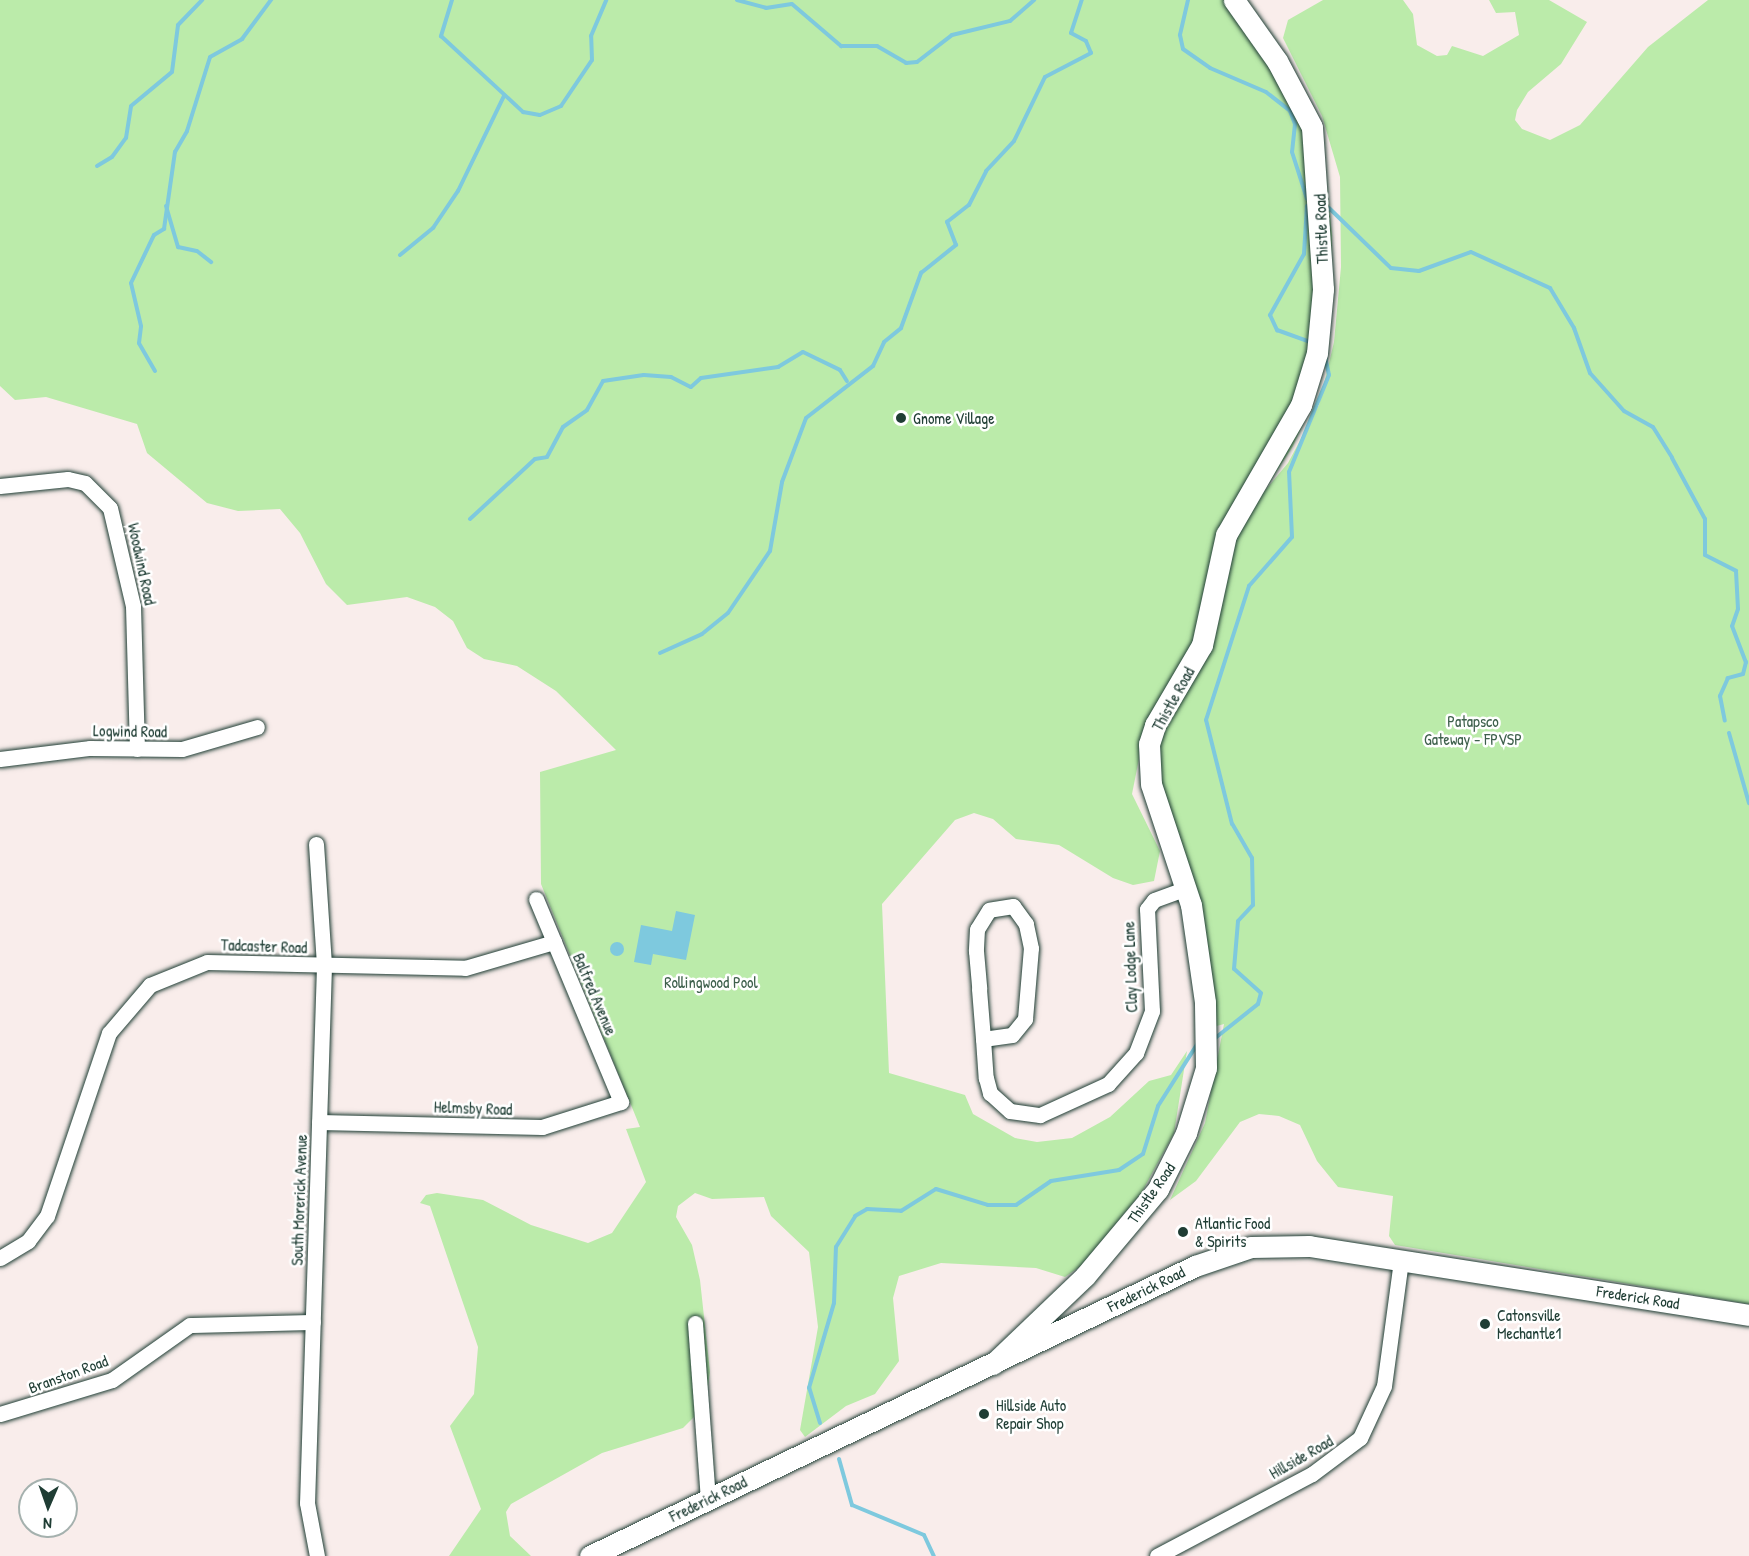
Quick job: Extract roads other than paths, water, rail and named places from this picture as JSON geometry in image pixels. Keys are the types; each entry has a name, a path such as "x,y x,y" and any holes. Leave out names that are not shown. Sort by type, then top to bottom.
{"street":[{"name":"Thistle Road","path":"993,1364 1085,1276 1158,1189 1198,1101 1208,1039 1187,888 1151,784 1149,744 1155,725 1202,645 1226,535 1292,427 1318,346 1323,258 1312,127 1277,61 1234,0"},
{"name":"Woodwind Road","path":"0,486 68,479 85,483 110,508 133,606 137,749"},
{"name":"Logwind Road","path":"0,759 62,750 190,747 257,727"},
{"name":"South Morerick Avenue","path":"316,844 324,966 307,1503 317,1556"},
{"name":"Clay Lodge Lane","path":"983,1039 1020,1030 1028,1008 1031,948 1026,924 1013,906 989,910 977,929 983,1039 990,1093 1010,1111 1025,1116 1056,1112 1108,1084 1136,1053 1152,1011 1147,909 1154,900 1187,888"},
{"name":"Balfred Avenue","path":"536,899 621,1102"},
{"name":"Tadcaster Road","path":"0,1258 28,1241 47,1216 99,1055 132,999 170,974 207,962 465,968 554,942"},
{"name":"Helmsby Road","path":"319,1122 542,1127 621,1102"},
{"name":"Frederick Road","path":"590,1556 1228,1253 1309,1246 1749,1315"},
{"name":"Hillside Road","path":"1157,1556 1312,1474 1360,1438 1383,1386 1401,1260"},
{"name":"Branston Road","path":"0,1414 112,1380 190,1325 313,1322"},
{"path":"695,1323 708,1498"}],"water":[{"path":"676,911 695,915 686,960 653,954 651,965 634,962 641,925 672,931"},
{"path":"614,942 620,942 624,949 620,956 614,956 610,952 610,946"}],"waterway":[{"path":"97,166 112,157 126,138 131,106 172,72 178,25 202,0"},
{"path":"155,371 139,343 141,326 131,283 154,235 164,229 175,152 187,131 210,57 242,39 271,0"},
{"path":"452,0 441,36 523,112 540,115 561,106 592,60 591,36 606,0"},
{"path":"737,0 766,8 792,4 841,46 877,46 906,63 917,62 952,35 1010,21 1034,0"},
{"path":"660,653 702,634 728,613 770,551 782,482 806,418 873,366 884,342 901,328 921,273 956,245 947,222 969,205 986,171 1014,141 1045,77 1091,53 1086,41 1071,33 1082,0"},
{"path":"1188,0 1180,35 1183,49 1210,68 1266,92 1290,111 1295,124 1292,152 1307,199"},
{"path":"400,255 433,228 458,191 504,96"},
{"path":"166,206 178,247 197,251 211,262"},
{"path":"1307,206 1304,254 1270,315 1277,330 1310,342"},
{"path":"1329,208 1391,268 1419,271 1471,252 1550,288 1574,328 1590,373 1624,411 1653,427 1672,458 1705,519 1705,555 1736,571 1738,609 1732,626 1746,662 1743,674 1728,678 1720,696 1725,721"},
{"path":"1214,1039 1258,1004 1261,993 1234,969 1238,921 1253,905 1252,858 1232,824 1206,720 1249,586 1292,537 1289,472 1329,375 1324,351"},
{"path":"470,519 535,459 547,457 563,427 587,410 603,381 644,375 671,377 691,387 701,378 778,367 803,352 840,370 847,381"},
{"path":"1729,733 1749,803"},
{"path":"820,1423 809,1388 834,1303 836,1247 855,1216 867,1209 901,1211 936,1189 988,1205 1016,1205 1051,1181 1119,1170 1143,1154 1158,1106 1198,1043"},
{"path":"839,1459 852,1505 924,1535 934,1556"}],"place":[{"name":"Gnome Village","path":"901,418"},
{"name":"Atlantic Food & Spirits","path":"1183,1232"},
{"name":"Catonsville Mechantle1","path":"1485,1324"},
{"name":"Hillside Auto Repair Shop","path":"984,1414"}],"park label":[{"name":"Patapsco Gateway - FPVSP","path":"1473,730"},
{"name":"Rollingwood Pool","path":"711,982"}]}
